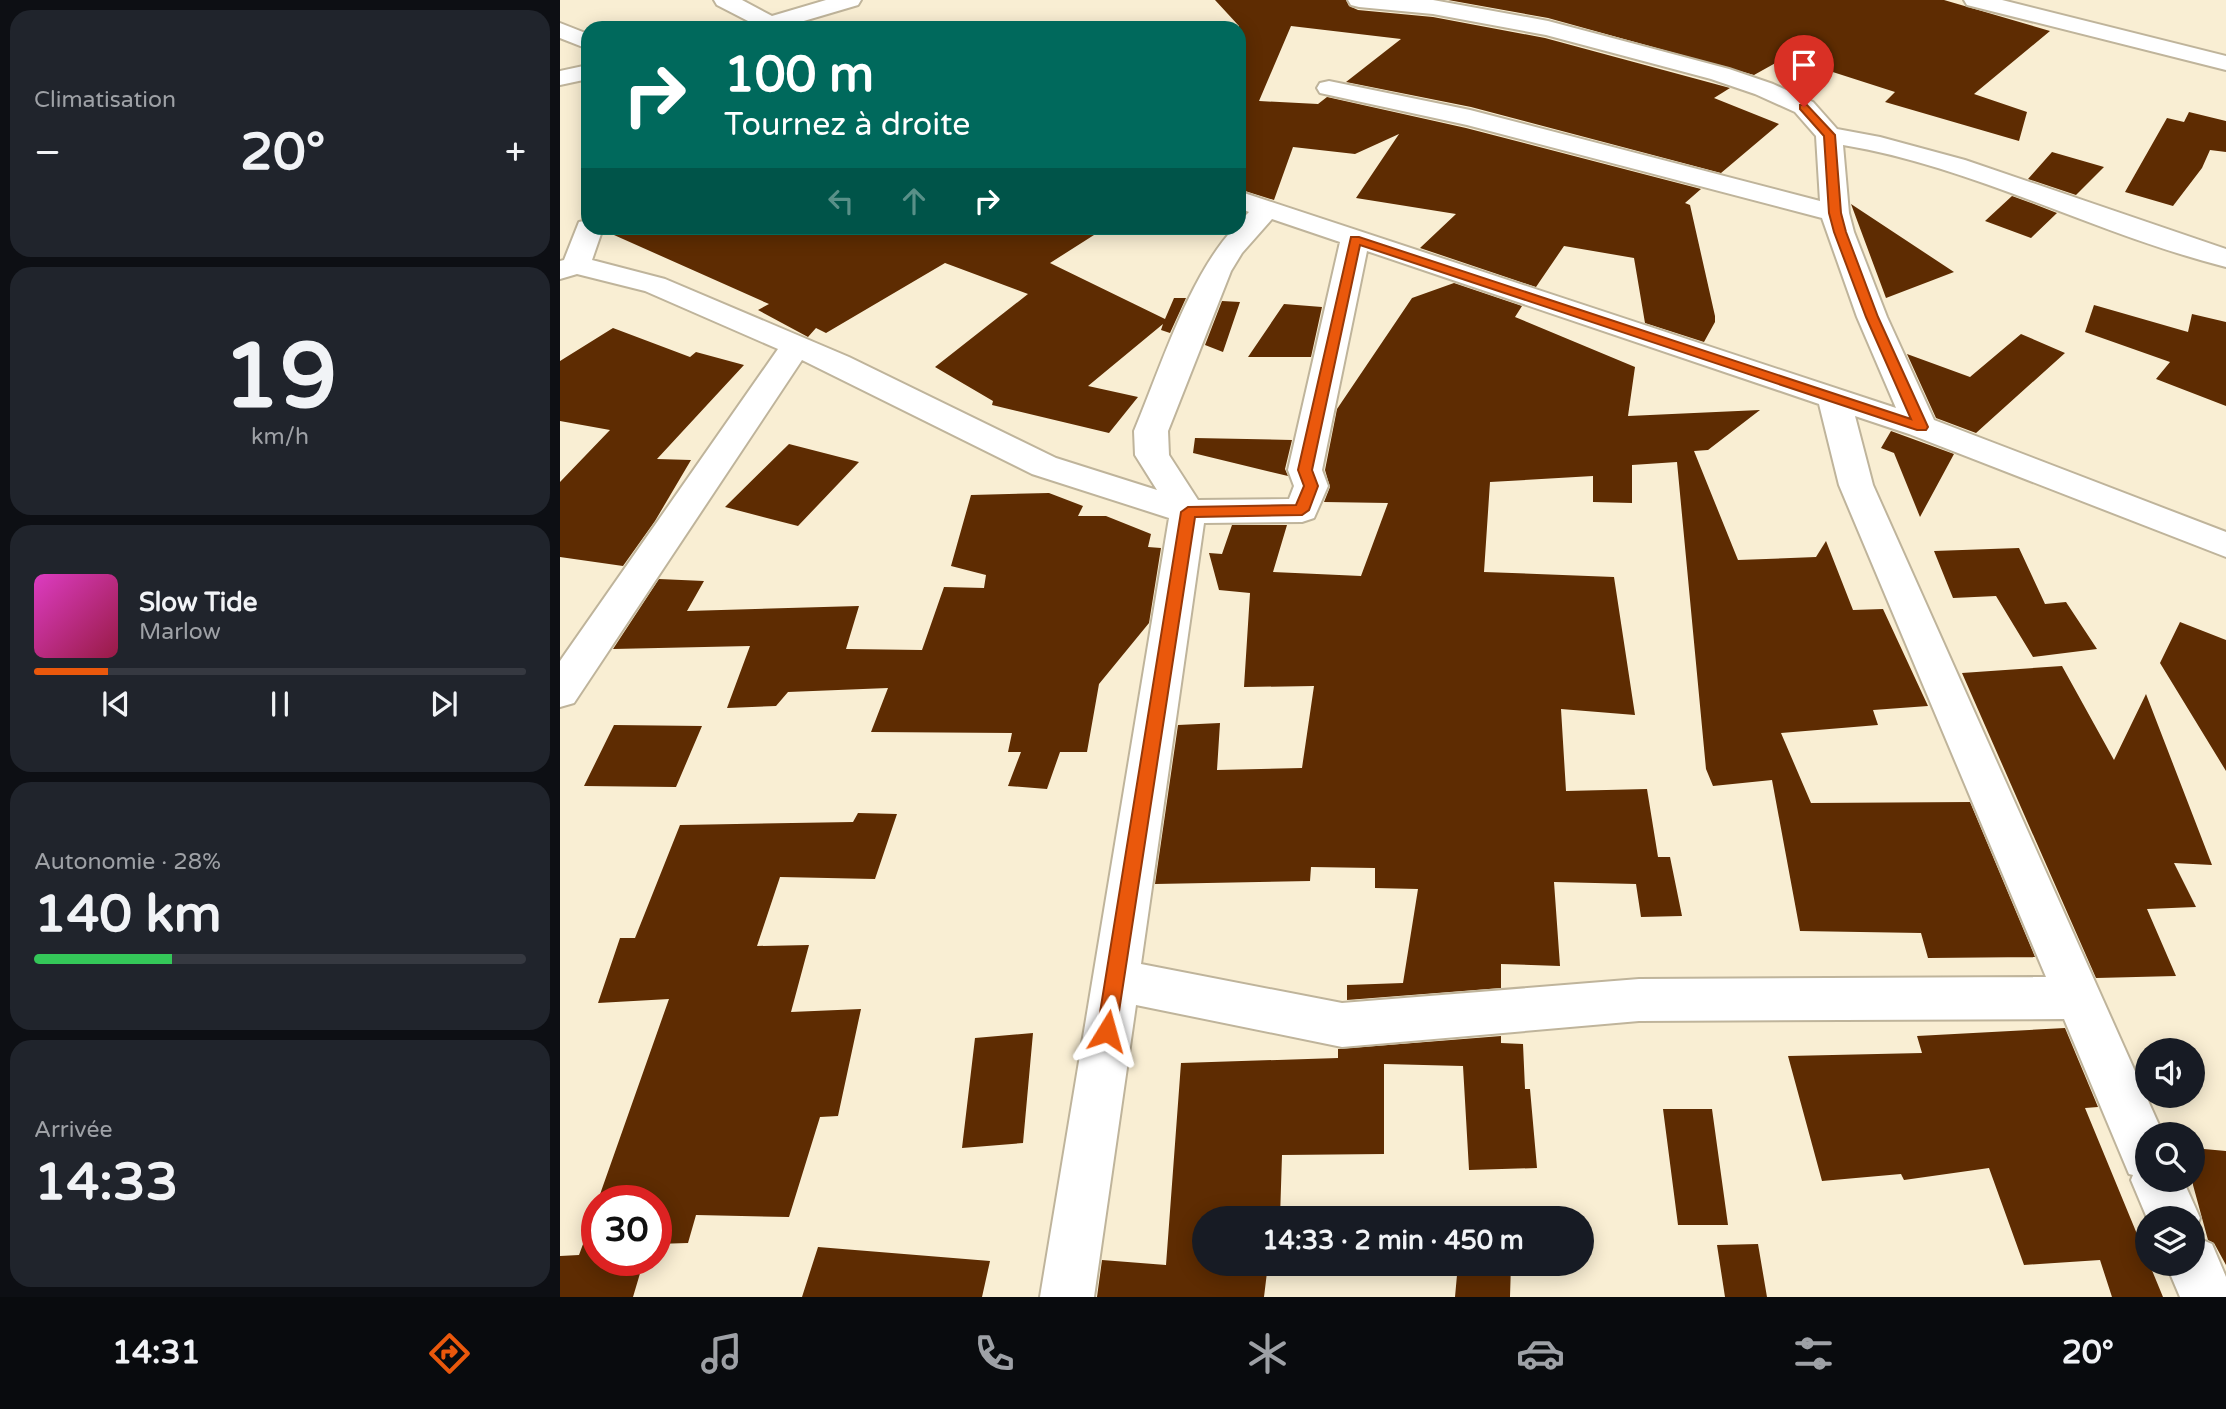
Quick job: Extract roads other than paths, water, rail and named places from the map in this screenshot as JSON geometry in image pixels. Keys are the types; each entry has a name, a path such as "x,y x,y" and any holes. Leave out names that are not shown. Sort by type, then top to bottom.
{"street":[{"path":"725,0 756,21"},
{"path":"776,21 850,0"},
{"path":"1359,0 1433,7 1548,28 1695,66 1764,89 1804,107 1829,135 1835,213 1872,317 1921,427"},
{"path":"1975,0 2226,63"},
{"path":"560,30 581,39"},
{"path":"560,78 581,74"},
{"path":"1329,88 1470,118 1835,213"},
{"path":"1829,135 1886,145 1953,164 2161,238 2226,258"},
{"path":"1253,204 1921,427 2226,545"},
{"path":"585,235 568,267 655,285 796,346 1044,466 1188,512 1302,510 1311,486 1305,470 1355,240"},
{"path":"1067,1297 1188,512 1152,455 1151,431 1216,271 1238,235"},
{"path":"560,692 796,346"},
{"path":"1835,398 1856,485 2135,1128"},
{"path":"1114,980 1342,1025 1639,1000 2080,998"},
{"path":"2198,1276 2207,1297"}]}
